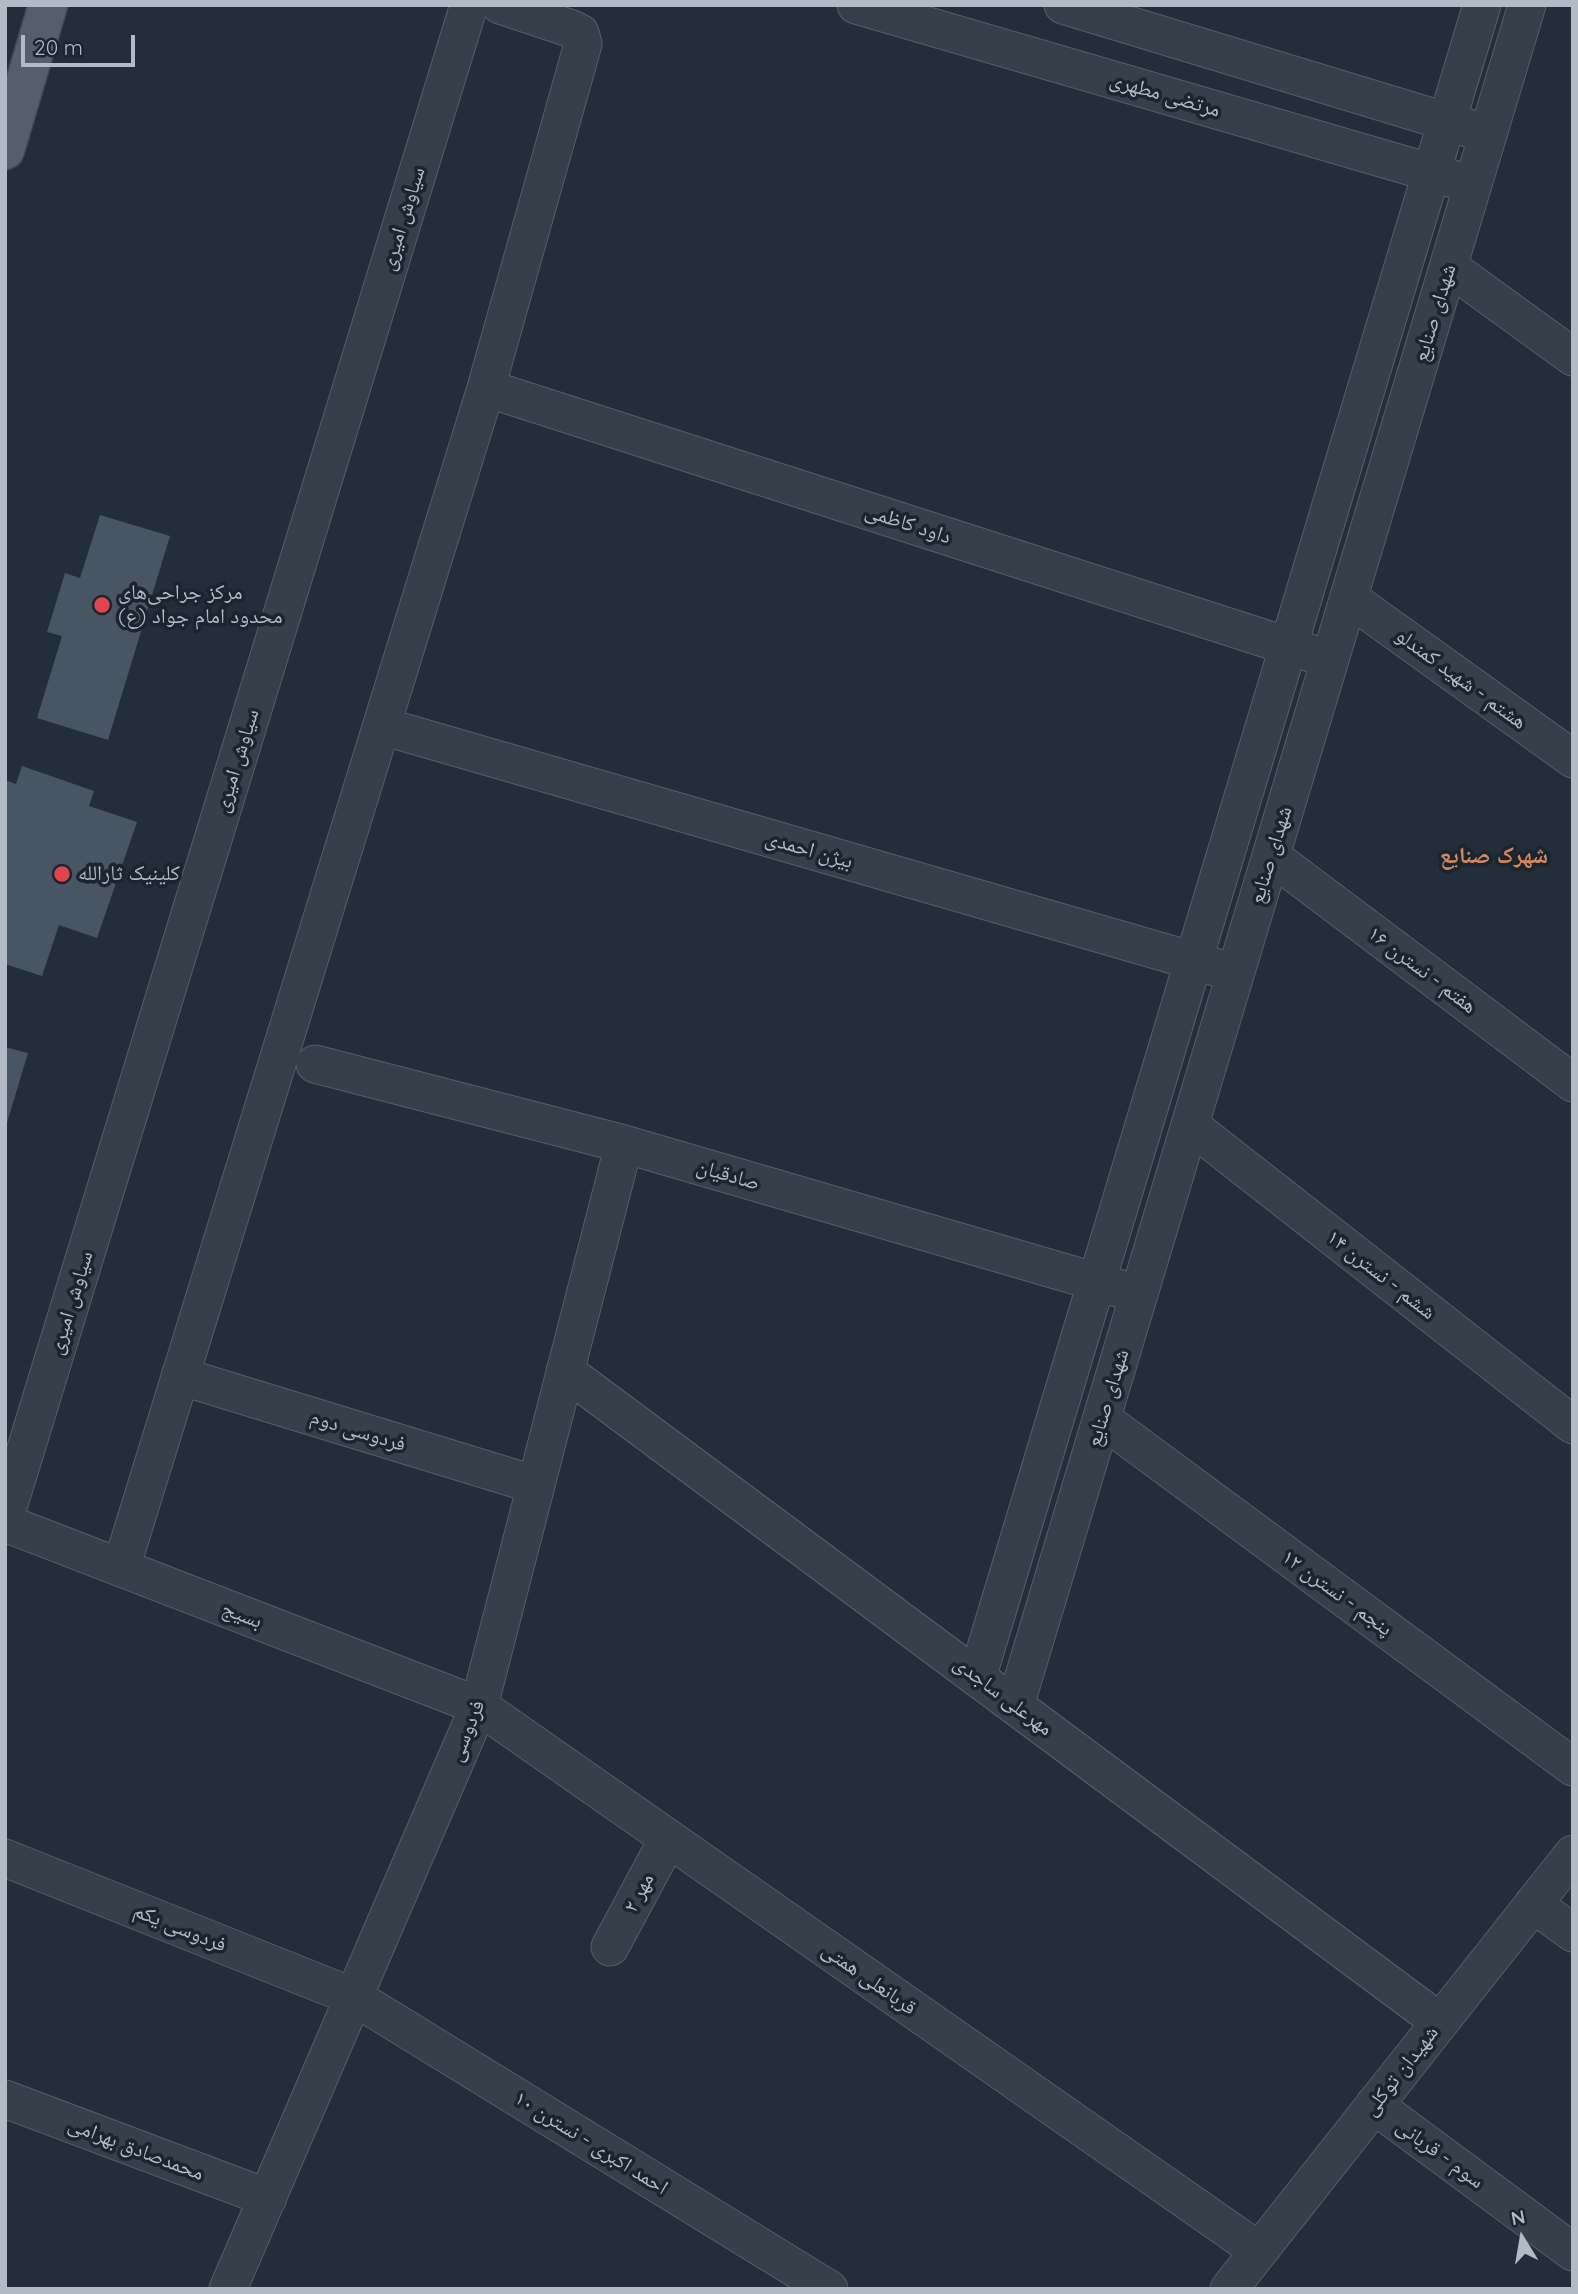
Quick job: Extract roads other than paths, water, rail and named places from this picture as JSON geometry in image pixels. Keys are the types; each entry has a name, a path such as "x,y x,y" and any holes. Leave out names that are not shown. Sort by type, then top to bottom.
{"main road":[{"path":"5,150 48,5"}],"street":[{"name":"سیاوش امیری","path":"5,1517 469,5"},
{"path":"121,1568 486,388 583,44 580,33 572,29 500,5"},
{"name":"مرتضی مطهری","path":"856,5 1473,185"},
{"path":"1063,5 1489,134"},
{"name":"شهدای صنایع","path":"977,1678 1482,5"},
{"name":"شهدای صنایع","path":"1015,1706 1527,5"},
{"path":"1449,267 1573,357"},
{"name":"داود کاظمی","path":"486,388 1330,659"},
{"name":"هشتم - شهید کمندلو","path":"1349,598 1573,759"},
{"name":"بیژن احمدی","path":"382,726 1236,972"},
{"name":"هفتم - نسترن ۱۶","path":"1272,856 1573,1083"},
{"name":"صادقیان","path":"315,1064 624,1144 1139,1294"},
{"name":"ششم - نسترن ۱۴","path":"1190,1125 1573,1425"},
{"name":"فردوسی","path":"240,2284 268,2198 479,1706 624,1144"},
{"name":"مهرعلی ساجدی","path":"565,1371 1440,2022"},
{"name":"فردوسی دوم","path":"180,1376 536,1485"},
{"name":"پنجم - نسترن ۱۲","path":"1101,1419 1573,1767"},
{"name":"بسیج","path":"5,1523 479,1706"},
{"path":"1006,1582 1048,1595"},
{"name":"قربانعلی همتی","path":"479,1706 1259,2251"},
{"name":"مهر ۲","path":"610,1947 668,1839"},
{"name":"شهیدان توکلی","path":"1229,2289 1573,1854"},
{"name":"فردوسی یکم","path":"5,1858 354,1997"},
{"path":"1533,1903 1573,1933"},
{"name":"احمد اکبری - نسترن ۱۰","path":"354,1997 829,2289"},
{"name":"محمدصادق بهرامی","path":"5,2099 268,2198"},
{"name":"سوم - قربانی","path":"1374,2105 1573,2252"}],"place":[{"name":"مرکز جراحی‌های محدود امام جواد (ع)","path":"102,605"},
{"name":"کلینیک ثارالله","path":"62,874"}],"district":[{"name":"شهرک صنایع","path":"1494,856"}]}
